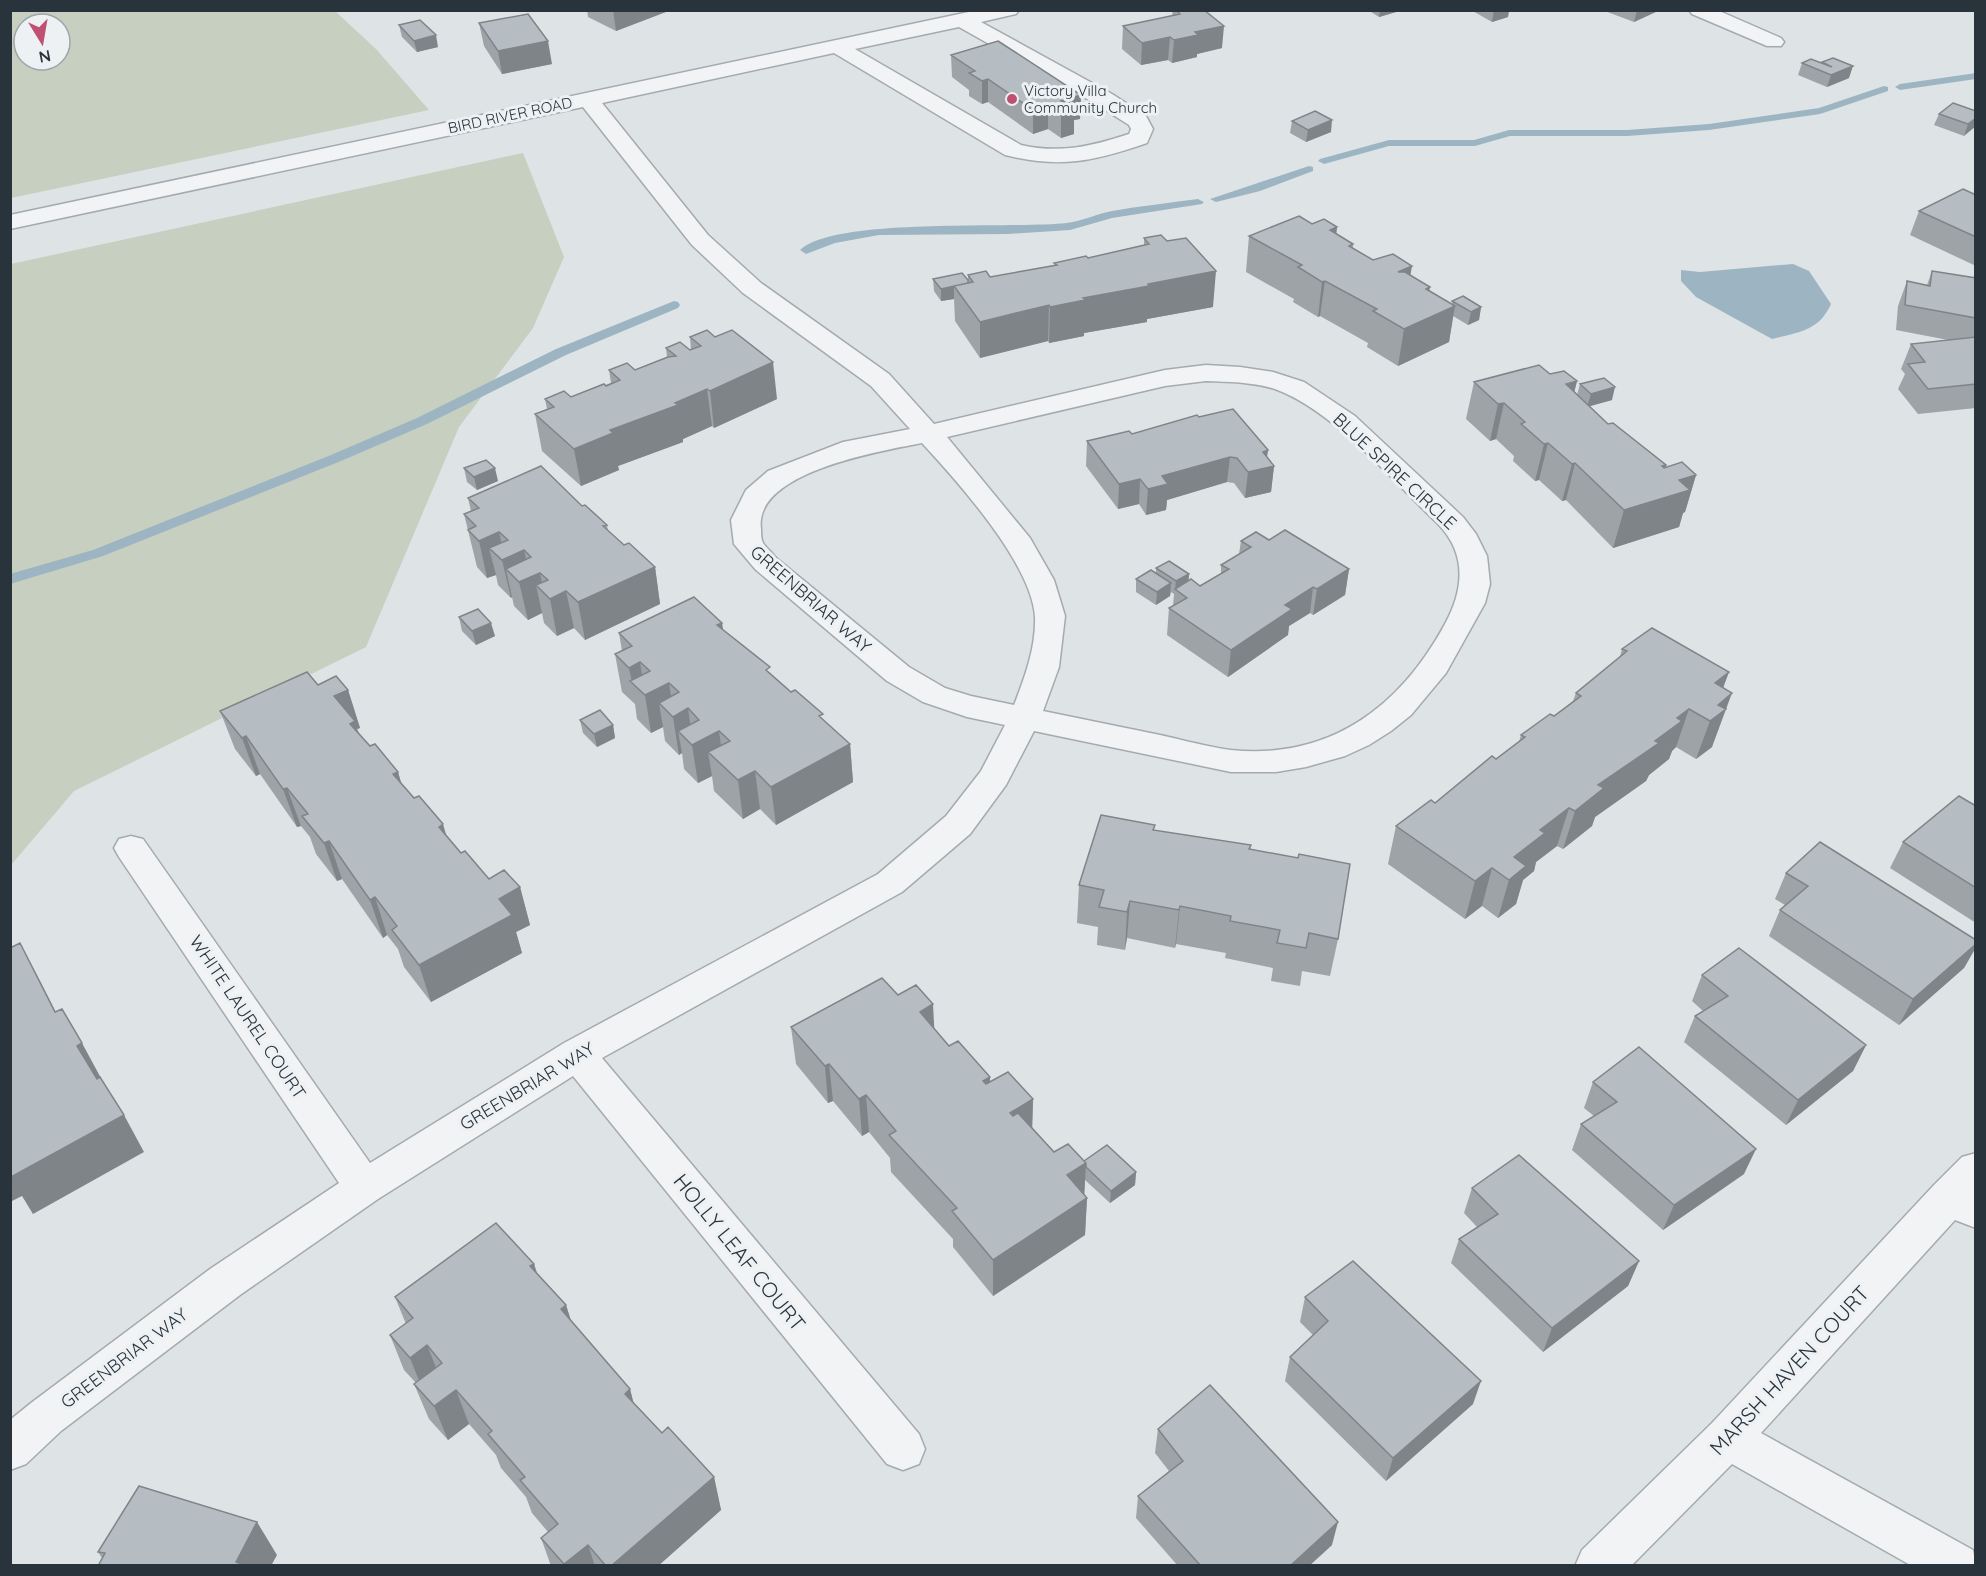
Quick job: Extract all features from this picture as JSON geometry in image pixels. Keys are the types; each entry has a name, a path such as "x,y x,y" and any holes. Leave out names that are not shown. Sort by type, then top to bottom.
{"street":[{"path":"915,10 933,26"},
{"name":"BIRD RIVER ROAD","path":"10,222 1009,10"},
{"path":"1699,10 1774,42"},
{"path":"836,46 1013,150 1035,156 1082,155 1103,151 1139,138 1142,129 1138,121 1104,99 962,20"},
{"name":"GREENBRIAR WAY","path":"10,1449 46,1418 225,1282 364,1187 578,1054 890,883 958,825 994,777 1025,718 1044,667 1050,615 1039,580 1020,544 929,433 880,380 752,288 700,240 588,99"},
{"name":"BLUE SPIRE CIRCLE","path":"929,433 1165,378 1206,373 1263,377 1295,388 1323,405 1356,431 1461,533 1474,563 1475,588 1462,620 1427,678 1404,705 1363,735 1320,752 1275,761 1231,761 1025,718"},
{"name":"GREENBRIAR WAY","path":"929,433 853,448 778,477 756,496 745,520 748,544 765,563 898,674 934,695 967,706 1025,718"},
{"name":"WHITE LAUREL COURT","path":"131,848 364,1187"},
{"name":"HOLLY LEAF COURT","path":"578,1054 903,1449"},
{"name":"MARSH HAVEN COURT","path":"1598,1566 1728,1438 1966,1192"},
{"path":"1728,1438 1957,1566"}],"green space":[{"path":"10,11 335,11 376,49 429,110 11,198"},
{"path":"523,153 564,257 533,328 459,427 366,647 74,791 11,865 11,264"}],"water":[{"path":"1793,264 1809,271 1831,304 1821,320 1814,325 1799,332 1772,339 1696,297 1681,281 1681,270 1700,272"}],"building":[{"path":"1176,10 1204,10 1224,26 1195,32 1198,35 1174,40 1170,37 1142,43 1123,26 1180,14"},
{"path":"528,14 548,41 498,51 479,23"},
{"path":"420,20 436,35 414,41 399,25"},
{"path":"998,41 1081,95 1061,101 1075,110 1061,114 1048,106 1033,110 988,79 982,81 969,73 975,71 951,55"},
{"path":"1833,58 1853,66 1831,75 1802,63 1811,59 1832,67 1822,62"},
{"path":"1953,103 1976,111 1976,118 1968,124 1939,114"},
{"path":"1315,111 1332,120 1308,130 1292,121"},
{"path":"1963,189 1976,195 1976,237 1919,211"},
{"path":"1299,216 1312,224 1324,219 1337,227 1330,230 1353,244 1349,246 1373,260 1393,254 1412,266 1398,272 1405,272 1430,287 1426,289 1455,306 1404,329 1373,311 1377,309 1325,281 1322,282 1298,267 1302,265 1249,236"},
{"path":"1161,235 1167,241 1186,238 1216,271 1083,298 1085,300 1050,307 1049,305 980,322 954,286 973,282 968,275 986,271 990,277 1057,265 1054,263 1149,244 1144,238"},
{"path":"1932,271 1976,278 1976,318 1905,305 1907,281 1930,286"},
{"path":"962,273 968,283 941,289 933,279"},
{"path":"1463,296 1481,307 1471,312 1452,301"},
{"path":"707,330 715,337 732,330 773,362 710,391 707,389 675,403 678,405 610,430 613,433 574,449 535,414 554,407 545,399 564,391 571,397 620,380 609,370 627,363 635,370 676,356 666,348 680,342 690,350 701,346 690,337"},
{"path":"1976,337 1976,384 1928,389 1908,364 1925,362 1911,344"},
{"path":"1539,365 1550,374 1564,371 1577,381 1566,384 1608,424 1613,423 1666,465 1662,466 1664,468 1682,462 1696,475 1679,480 1690,490 1624,510 1575,463 1572,464 1548,443 1544,444 1521,424 1525,422 1504,403 1498,404 1474,382"},
{"path":"1604,378 1615,387 1591,394 1580,384"},
{"path":"1233,409 1268,450 1263,452 1274,466 1248,472 1237,458 1230,457 1162,476 1168,484 1148,489 1140,479 1119,484 1087,441 1129,431 1132,434 1197,415 1199,417"},
{"path":"486,460 495,468 474,477 464,468"},
{"path":"541,466 582,506 585,505 607,525 603,526 624,545 629,543 655,567 578,602 566,591 550,599 536,585 548,580 540,573 519,582 506,569 531,557 524,550 502,560 489,548 508,540 499,532 479,541 468,530 476,526 464,514 479,508 468,498"},
{"path":"1285,530 1349,569 1317,589 1313,587 1285,605 1292,609 1231,650 1169,608 1187,598 1175,589 1191,579 1200,586 1229,569 1221,565 1251,547 1241,541 1256,532 1269,540"},
{"path":"1169,561 1189,574 1176,581 1156,568"},
{"path":"1151,570 1171,583 1157,592 1136,579"},
{"path":"694,597 722,623 717,625 770,667 766,670 791,692 795,690 823,714 819,716 850,744 771,787 755,771 738,780 708,752 730,741 719,731 692,745 678,731 699,720 688,708 673,717 659,703 679,692 669,683 645,695 630,681 650,671 640,662 629,668 615,654 632,646 619,633"},
{"path":"478,609 491,623 472,631 459,617"},
{"path":"1652,628 1729,672 1715,683 1732,693 1718,705 1726,709 1710,721 1689,709 1677,718 1682,721 1655,741 1659,743 1598,785 1604,788 1575,811 1569,808 1540,830 1545,833 1514,857 1526,866 1509,880 1492,868 1475,881 1396,826 1431,800 1435,803 1492,756 1496,759 1525,737 1521,735 1550,714 1554,716 1581,696 1576,693 1627,651 1622,649"},
{"path":"307,672 318,685 336,676 348,690 334,696 355,721 350,724 370,746 375,744 398,772 393,774 414,798 419,796 443,824 439,827 461,853 465,851 489,879 504,870 520,887 499,899 512,915 419,965 392,930 397,926 375,897 370,900 329,841 324,843 302,816 308,814 287,788 283,789 246,736 242,738 220,711"},
{"path":"600,710 613,725 594,734 580,720"},
{"path":"1959,796 1976,806 1976,888 1903,842"},
{"path":"1101,815 1155,825 1153,830 1251,845 1249,849 1298,858 1299,854 1350,864 1338,939 1309,933 1306,948 1277,943 1280,930 1230,921 1231,916 1180,906 1179,910 1130,901 1127,912 1099,907 1104,890 1079,885"},
{"path":"1820,842 1976,940 1976,944 1913,999 1780,910 1808,886 1786,873"},
{"path":"20,943 55,1012 62,1009 82,1043 77,1046 97,1079 100,1077 124,1115 11,1177 10,948"},
{"path":"1739,948 1866,1045 1798,1100 1695,1016 1728,996 1702,975"},
{"path":"882,978 898,995 916,985 933,1004 920,1012 949,1046 958,1041 990,1077 983,1081 986,1084 1008,1072 1033,1099 1010,1113 1013,1116 1018,1113 1054,1152 1068,1144 1086,1163 1067,1175 1087,1198 993,1260 952,1211 957,1208 889,1135 896,1131 866,1095 859,1099 829,1064 825,1066 791,1027"},
{"path":"1639,1047 1756,1149 1674,1205 1581,1124 1617,1102 1593,1082"},
{"path":"1107,1145 1136,1172 1111,1191 1086,1167 1084,1161"},
{"path":"1519,1155 1639,1261 1552,1328 1459,1239 1498,1214 1472,1188"},
{"path":"496,1223 534,1264 530,1266 566,1305 561,1309 630,1389 625,1394 662,1433 668,1427 714,1477 611,1566 606,1566 588,1545 564,1564 541,1538 558,1524 520,1480 525,1477 488,1434 492,1431 456,1390 434,1406 414,1384 442,1363 427,1345 410,1358 390,1335 413,1318 395,1297"},
{"path":"1353,1261 1481,1381 1393,1458 1290,1357 1328,1321 1305,1297"},
{"path":"1210,1385 1338,1522 1290,1566 1201,1566 1138,1496 1183,1461 1158,1429"},
{"path":"139,1486 257,1522 236,1562 247,1566 98,1566 105,1553 98,1552"}],"waterway":[{"path":"1900,87 1976,76"},
{"path":"1324,161 1389,143 1475,143 1509,133 1627,133 1709,127 1820,111 1884,89"},
{"path":"1216,199 1256,189 1309,169"},
{"path":"806,250 832,240 879,231 1008,230 1070,226 1111,215 1198,202"},
{"path":"10,579 98,553 336,458 422,421 561,352 674,305"}],"place":[{"name":"Victory Villa Community Church","path":"1012,99"}]}
